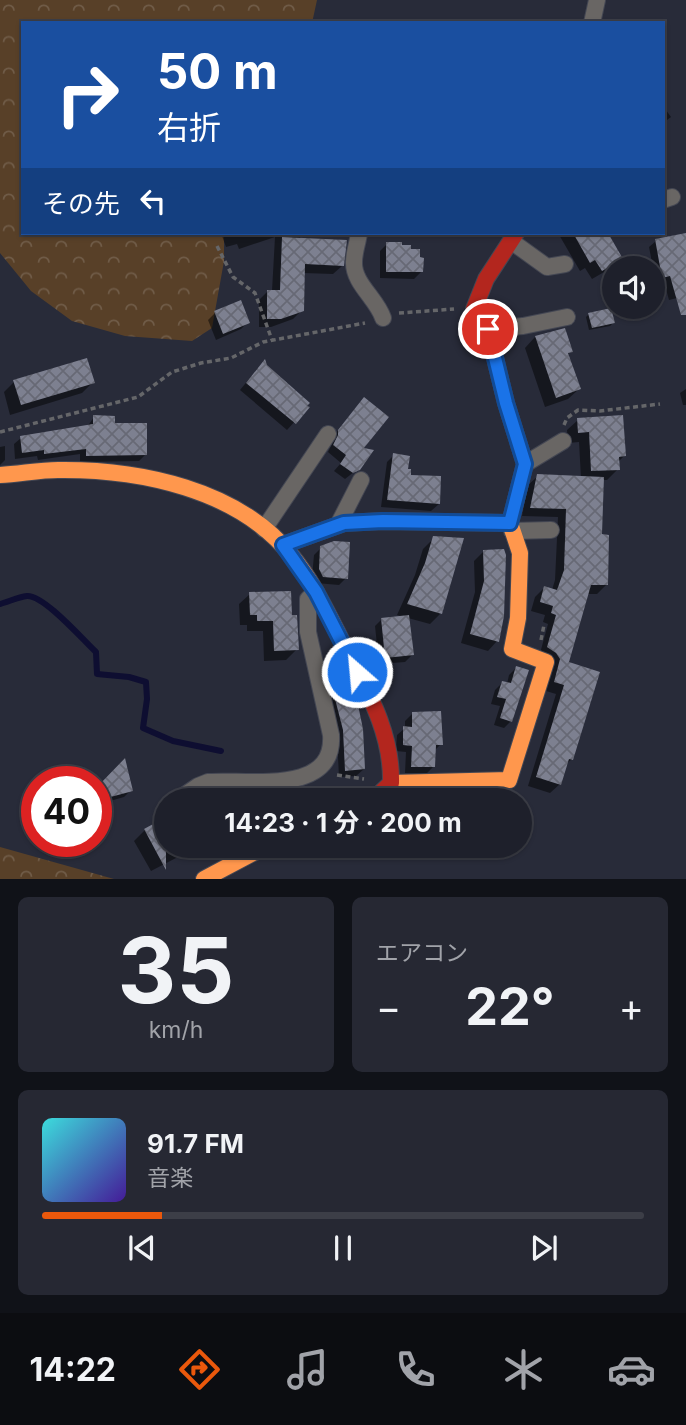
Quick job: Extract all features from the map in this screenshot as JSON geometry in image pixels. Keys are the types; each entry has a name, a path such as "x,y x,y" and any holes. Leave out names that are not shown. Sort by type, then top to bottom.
{"street":[{"path":"592,21 597,0"},
{"path":"359,235 354,264 357,277 379,306 383,318"},
{"path":"386,788 391,783 509,780 546,662 512,649 518,618 520,553 511,527 525,464 506,403 488,329 474,309 486,279 513,237 547,267 565,264"},
{"path":"488,329 523,326 567,317"},
{"path":"264,529 328,434"},
{"path":"525,464 564,441"},
{"path":"0,475 57,470 137,476 191,490 264,529 283,545 316,592 368,691 388,741 392,758 391,783"},
{"path":"338,525 361,480"},
{"path":"283,545 338,525 383,521 551,530"},
{"path":"195,788 208,782 296,780 318,770 326,763 332,750 326,705 308,632 308,599 316,592"},
{"path":"204,879 244,858"}],"path":[{"path":"217,246 233,277 255,293 272,340"},
{"path":"0,432 138,397 172,372 201,363 232,358 263,342 383,318 396,313 474,309"},
{"path":"564,441 562,432 566,418 578,410 600,411 660,404"},
{"path":"318,770 391,783"}],"green space":[{"path":"0,0 317,0 312,21 21,21 21,235 224,235 224,261 212,328 192,341 125,336 72,321 31,291 0,253"},
{"path":"0,847 21,853 21,857 36,857 114,879 0,879"}],"building":[{"path":"686,233 686,315 681,315 670,276 665,277 665,256 658,256 655,239"},
{"path":"574,235 609,235 621,256 602,256 602,271 595,260 590,263"},
{"path":"282,237 347,240 344,266 305,264 304,311 281,319 267,319 267,290 280,290"},
{"path":"386,242 402,242 402,245 411,245 411,249 420,249 420,257 424,258 423,272 386,272"},
{"path":"241,300 250,323 223,334 214,311"},
{"path":"602,310 602,319 614,319 615,323 592,328 588,313"},
{"path":"565,328 573,352 568,353 581,389 556,398 535,336"},
{"path":"87,358 95,383 21,405 13,380"},
{"path":"265,359 267,365 310,403 307,406 310,407 296,424 246,383"},
{"path":"364,397 389,417 364,448 374,450 360,470 353,473 340,464 346,455 333,445 338,430"},
{"path":"93,415 115,416 115,423 147,423 147,455 86,456 86,449 44,454 44,450 22,453 20,436 93,424"},
{"path":"623,415 626,456 619,457 620,470 591,471 589,432 578,433 577,418"},
{"path":"393,453 410,456 408,469 411,469 411,475 441,476 440,504 387,500"},
{"path":"537,474 604,477 602,534 609,535 608,585 591,585 569,662 600,672 573,760 569,759 561,785 536,777 564,685 554,682 560,659 547,647 556,615 551,613 553,606 540,602 544,586 557,590 564,570 566,509 530,508"},
{"path":"433,536 464,538 442,614 407,604 425,563"},
{"path":"334,541 350,542 348,579 323,577 319,569 320,546"},
{"path":"504,549 504,616 499,642 470,634 484,581 483,550"},
{"path":"291,591 292,615 297,615 299,650 274,651 273,621 257,621 257,615 250,615 249,592"},
{"path":"409,615 414,655 385,658 381,618"},
{"path":"334,656 357,700 363,729 365,769 345,771 343,730 325,660"},
{"path":"516,666 529,670 512,722 500,718 506,699 497,697 502,681 511,683"},
{"path":"441,711 443,745 436,745 435,767 411,767 412,746 403,745 403,726 412,727 412,712"},
{"path":"125,758 133,791 112,797 112,771"},
{"path":"154,824 154,848 144,829"},
{"path":"160,858 166,858 166,870"}],"waterway":[{"path":"0,604 27,596 43,603 96,652 97,674 129,677 146,682 147,699 143,728 173,741 221,751"}],"traffic: fast":[{"path":"283,545 344,523 510,523 525,464 506,403 488,329 479,316"}],"traffic: slow":[{"path":"0,475 58,470 121,474 185,487 215,499 244,514 269,532 291,555 315,590 347,651"},
{"path":"391,783 509,780 546,662 512,649 518,618 520,553 510,523"},
{"path":"204,879 244,858"}],"traffic: jam":[{"path":"479,316 474,309 486,279 515,235"},
{"path":"347,651 378,715 388,748 391,783 386,788"}],"route":[{"path":"357,672 316,592 283,545 344,523 510,523 525,464 506,403 488,329"}]}
